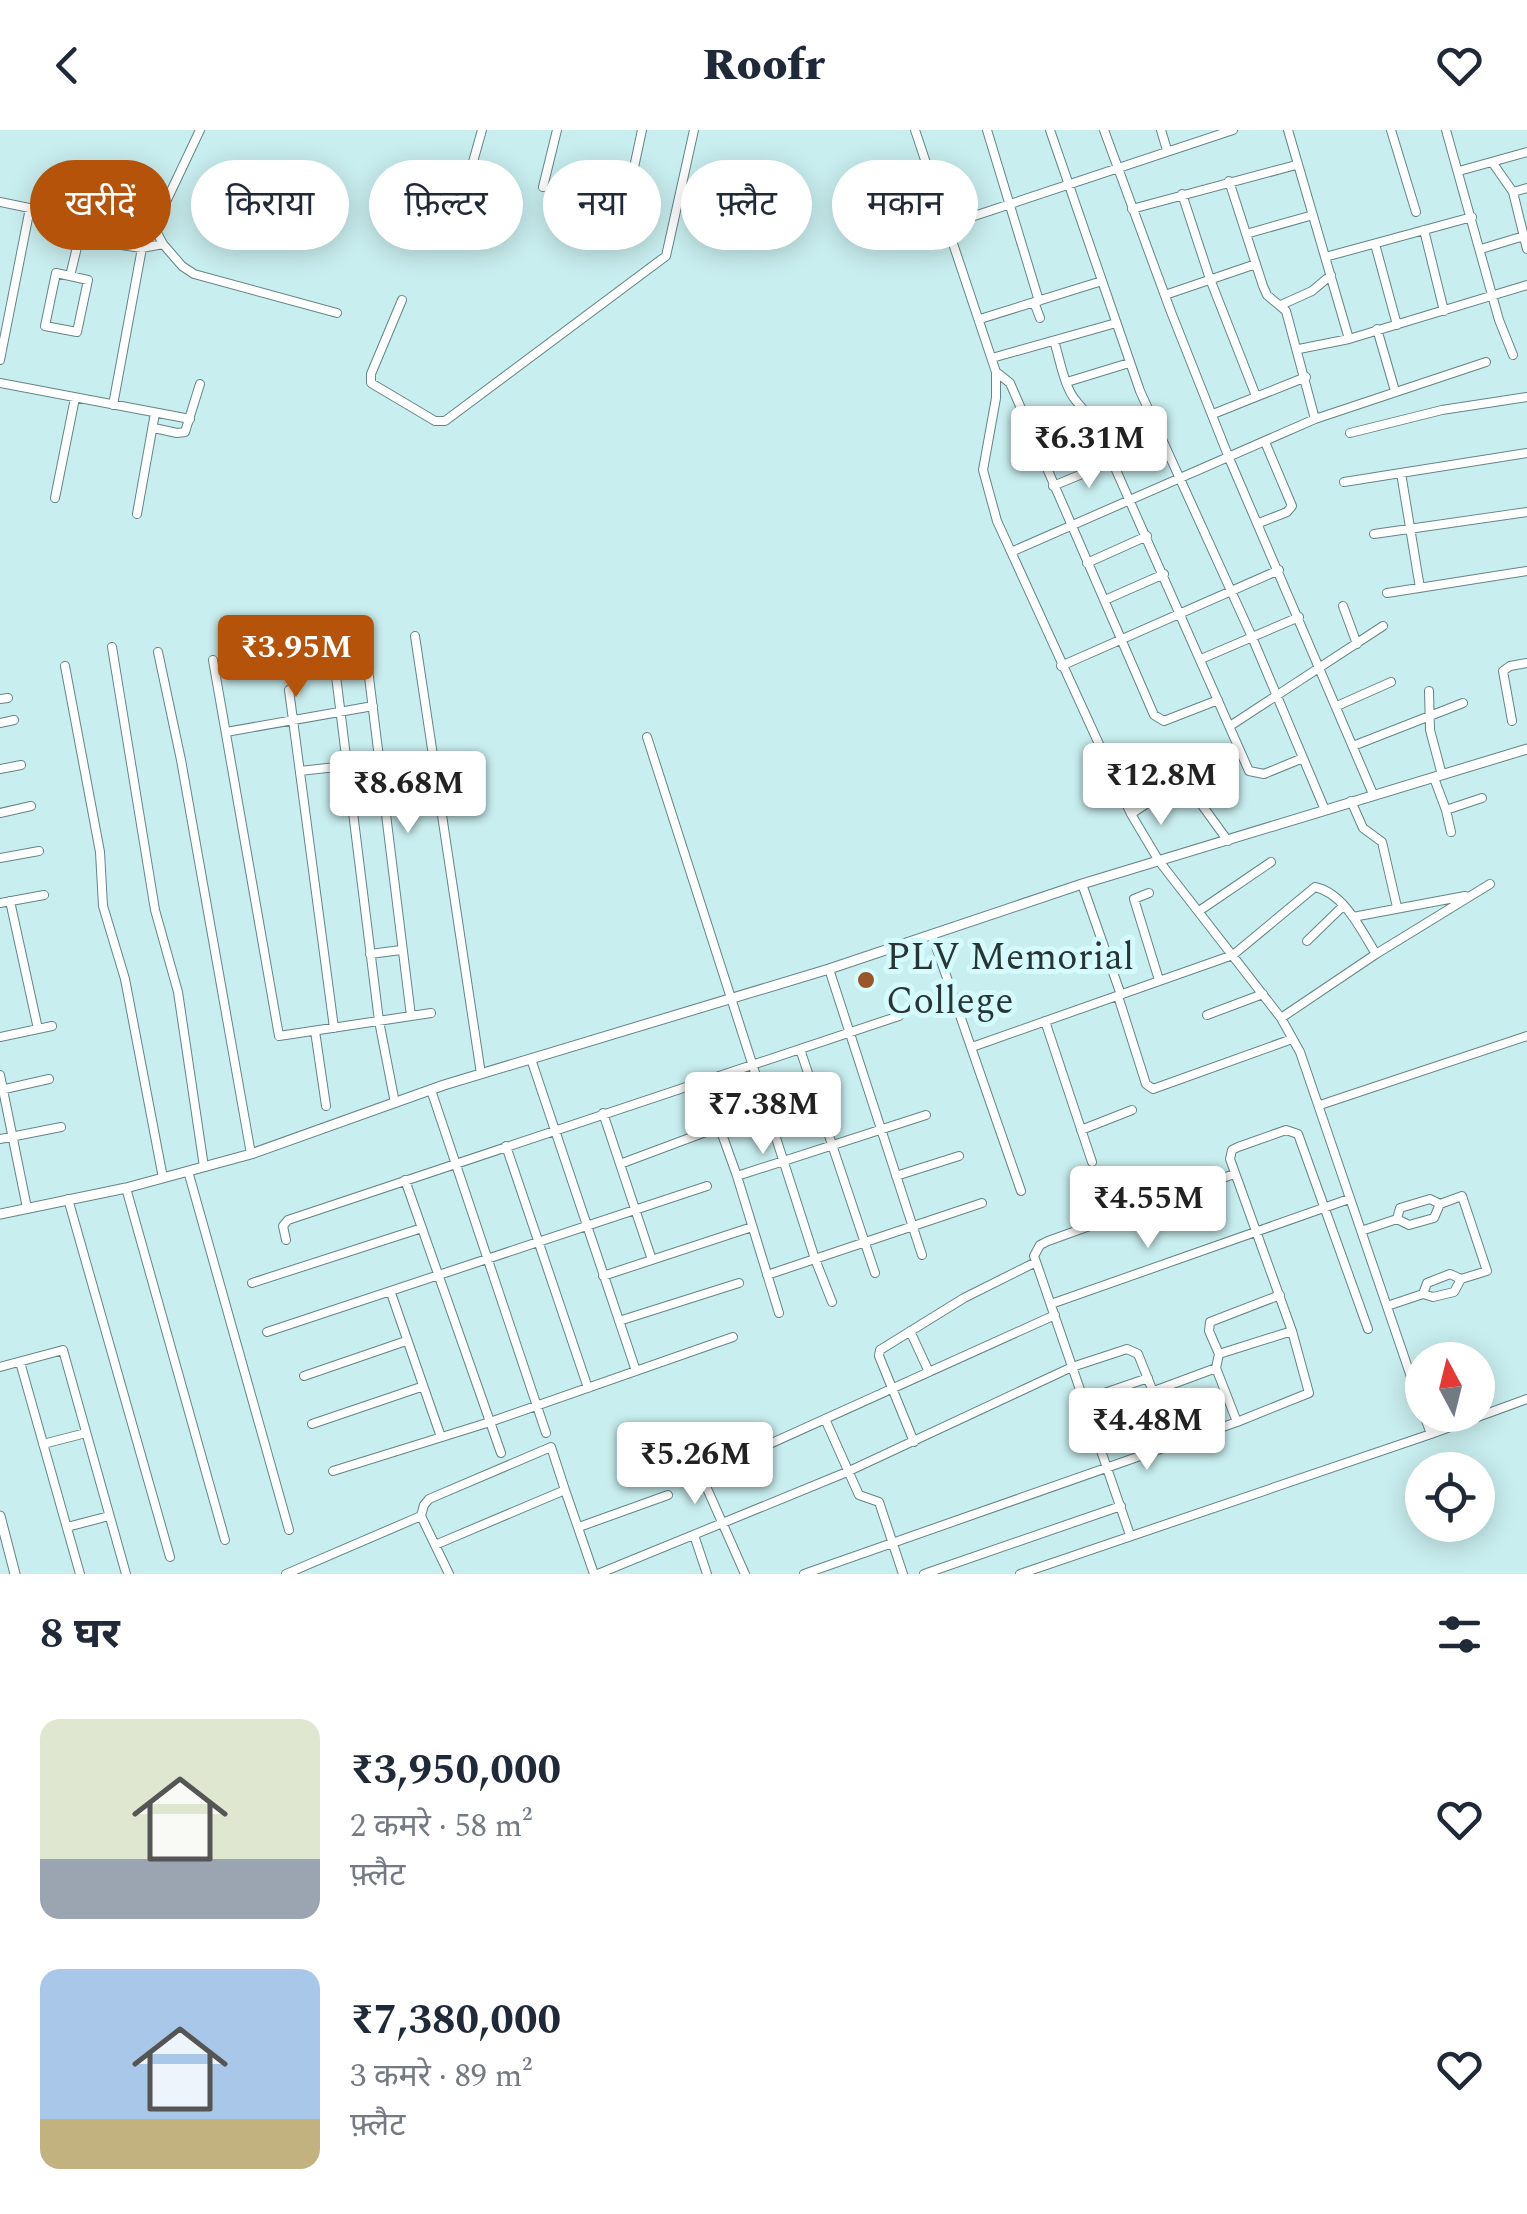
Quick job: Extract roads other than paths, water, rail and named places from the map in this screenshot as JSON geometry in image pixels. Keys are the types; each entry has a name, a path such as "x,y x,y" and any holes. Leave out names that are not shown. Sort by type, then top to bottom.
{"main road":[{"path":"0,1214 126,1188 251,1154 481,1074 829,969 1082,884 1527,749"},
{"path":"0,1516 15,1574"}],"street":[{"path":"171,191 200,130"},
{"path":"474,160 482,130"},
{"path":"542,187 556,130"},
{"path":"636,160 642,130"},
{"path":"402,300 370,383 435,421 444,421 666,256 694,130"},
{"path":"915,130 925,160"},
{"path":"987,130 1040,318"},
{"path":"1050,130 1130,362 1325,810"},
{"path":"1104,130 1229,458 1373,794"},
{"path":"1160,130 1167,150"},
{"path":"978,214 1233,130"},
{"path":"1288,130 1349,339"},
{"path":"1391,130 1416,212"},
{"path":"1446,130 1512,355"},
{"path":"1459,172 1527,152"},
{"path":"1492,162 1513,192 1527,249"},
{"path":"1132,209 1296,164"},
{"path":"1229,180 1267,295 1286,310 1315,419"},
{"path":"1513,192 1527,188"},
{"path":"1182,194 1256,396"},
{"path":"0,202 30,208 0,360"},
{"path":"1246,234 1312,215"},
{"path":"1325,257 1472,218"},
{"path":"1424,230 1444,311"},
{"path":"1481,248 1526,236"},
{"path":"1375,244 1397,325"},
{"path":"70,276 76,250"},
{"path":"113,405 142,250"},
{"path":"168,250 194,274 336,313"},
{"path":"956,250 996,372 996,398 983,470 997,521 1131,814 1159,861 1281,1018 1292,1039 1320,1105 1405,1359"},
{"path":"1165,296 1256,264"},
{"path":"56,274 70,276 88,280 77,332 45,326 56,274"},
{"path":"1282,305 1331,275"},
{"path":"980,320 1102,281"},
{"path":"1299,350 1349,339 1527,285"},
{"path":"992,358 1116,324"},
{"path":"1377,329 1395,391"},
{"path":"1054,341 1076,402 1086,408 1097,427 1252,773 1264,774 1303,758"},
{"path":"1067,382 1130,362"},
{"path":"1011,552 1315,419 1486,362"},
{"path":"996,372 1010,384 1158,720 1218,700"},
{"path":"1214,414 1306,376"},
{"path":"0,383 190,419"},
{"path":"154,428 182,433 200,384"},
{"path":"1350,432 1452,408 1527,397"},
{"path":"55,498 75,398"},
{"path":"137,514 156,413"},
{"path":"1038,450 1097,427"},
{"path":"1259,523 1287,512 1292,506 1264,442"},
{"path":"1344,482 1527,453"},
{"path":"1053,486 1111,462"},
{"path":"1401,473 1420,588"},
{"path":"1374,534 1527,512"},
{"path":"1087,563 1147,536"},
{"path":"1061,666 1280,570"},
{"path":"1388,593 1527,571"},
{"path":"1104,600 1164,574"},
{"path":"1343,606 1357,644"},
{"path":"1201,659 1299,616"},
{"path":"1230,726 1383,626"},
{"path":"415,636 481,1074"},
{"path":"112,647 155,910 178,992 204,1166"},
{"path":"158,652 251,1154"},
{"path":"213,660 280,1036 431,1013"},
{"path":"367,661 410,1016"},
{"path":"1512,721 1503,671 1527,664"},
{"path":"65,666 100,852 103,906 126,979 163,1178"},
{"path":"336,676 378,1022 396,1102"},
{"path":"1337,706 1390,682"},
{"path":"289,690 334,1028"},
{"path":"1428,692 1438,776 1451,832"},
{"path":"1354,746 1462,703"},
{"path":"226,732 373,706"},
{"path":"0,723 14,720"},
{"path":"648,737 730,999 832,1302"},
{"path":"300,771 381,762"},
{"path":"0,769 21,764"},
{"path":"1131,814 1178,783 1191,790 1228,841"},
{"path":"1446,810 1482,798"},
{"path":"1351,802 1364,828 1382,842 1397,908"},
{"path":"0,813 31,806"},
{"path":"0,858 39,851"},
{"path":"1198,910 1271,862"},
{"path":"1082,884 1146,1084 1153,1088 1292,1039"},
{"path":"1281,1018 1490,884"},
{"path":"972,1047 1233,955 1315,887 1327,890 1343,906 1376,954"},
{"path":"1149,893 1134,899 1159,980"},
{"path":"38,1029 5,902 44,895"},
{"path":"1352,917 1470,896"},
{"path":"1307,941 1343,906"},
{"path":"932,934 1021,1191"},
{"path":"370,954 401,950"},
{"path":"829,969 922,1255"},
{"path":"1207,1016 1263,994"},
{"path":"286,1240 283,1226 288,1220 899,1016"},
{"path":"1045,1021 1092,1162"},
{"path":"0,1036 52,1026"},
{"path":"315,1031 326,1106"},
{"path":"1320,1105 1527,1036"},
{"path":"800,1049 875,1274"},
{"path":"531,1059 636,1371"},
{"path":"0,1076 27,1208"},
{"path":"2,1090 49,1079"},
{"path":"702,1080 737,1176 779,1313"},
{"path":"432,1090 546,1433"},
{"path":"1081,1130 1132,1110"},
{"path":"602,1113 652,1260"},
{"path":"737,1176 926,1115"},
{"path":"0,1139 60,1127"},
{"path":"620,1164 720,1127"},
{"path":"804,1574 1309,1394 1292,1330 1234,1174 1232,1150 1292,1130 1300,1140 1368,1330"},
{"path":"506,1146 588,1388"},
{"path":"896,1176 959,1156"},
{"path":"188,1171 289,1530"},
{"path":"1130,1536 1034,1263 1036,1249 1048,1241 1234,1174"},
{"path":"406,1180 501,1452"},
{"path":"267,1332 707,1186"},
{"path":"126,1188 225,1540"},
{"path":"1397,1219 1400,1208 1411,1204 1430,1199 1440,1204 1462,1196 1487,1271 1462,1279 1450,1274 1427,1283 1422,1294"},
{"path":"68,1199 170,1556"},
{"path":"1050,1304 1350,1199"},
{"path":"768,1275 982,1203"},
{"path":"1360,1230 1397,1219 1409,1225 1434,1218 1440,1204"},
{"path":"604,1276 752,1227"},
{"path":"252,1283 422,1228"},
{"path":"914,1442 879,1356 880,1350 964,1298 1034,1263"},
{"path":"1386,1306 1422,1294 1433,1298 1454,1292 1462,1279"},
{"path":"619,1321 739,1283"},
{"path":"391,1293 421,1387 442,1437"},
{"path":"1237,1422 1216,1368 1218,1354 1209,1331 1213,1319 1280,1295"},
{"path":"745,1574 701,1476 1055,1315"},
{"path":"1218,1354 1292,1330"},
{"path":"910,1332 928,1372"},
{"path":"333,1471 538,1406 733,1337"},
{"path":"304,1376 406,1341"},
{"path":"448,1574 420,1516 424,1504 551,1447 596,1574 847,1472 1072,1367 1132,1349 1138,1354 1174,1444"},
{"path":"0,1367 63,1350 126,1574"},
{"path":"20,1362 80,1574"},
{"path":"1154,1392 1216,1368"},
{"path":"1084,1400 1148,1378"},
{"path":"312,1424 421,1387"},
{"path":"1020,1574 1527,1400"},
{"path":"825,1419 859,1495 879,1502 903,1574"},
{"path":"43,1444 86,1433"},
{"path":"436,1545 565,1490"},
{"path":"579,1527 668,1496"},
{"path":"924,1574 1121,1506"},
{"path":"67,1527 110,1516"},
{"path":"286,1574 420,1516"},
{"path":"694,1535 708,1574"}],"place":[{"name":"PLV Memorial College","path":"866,980"}]}
